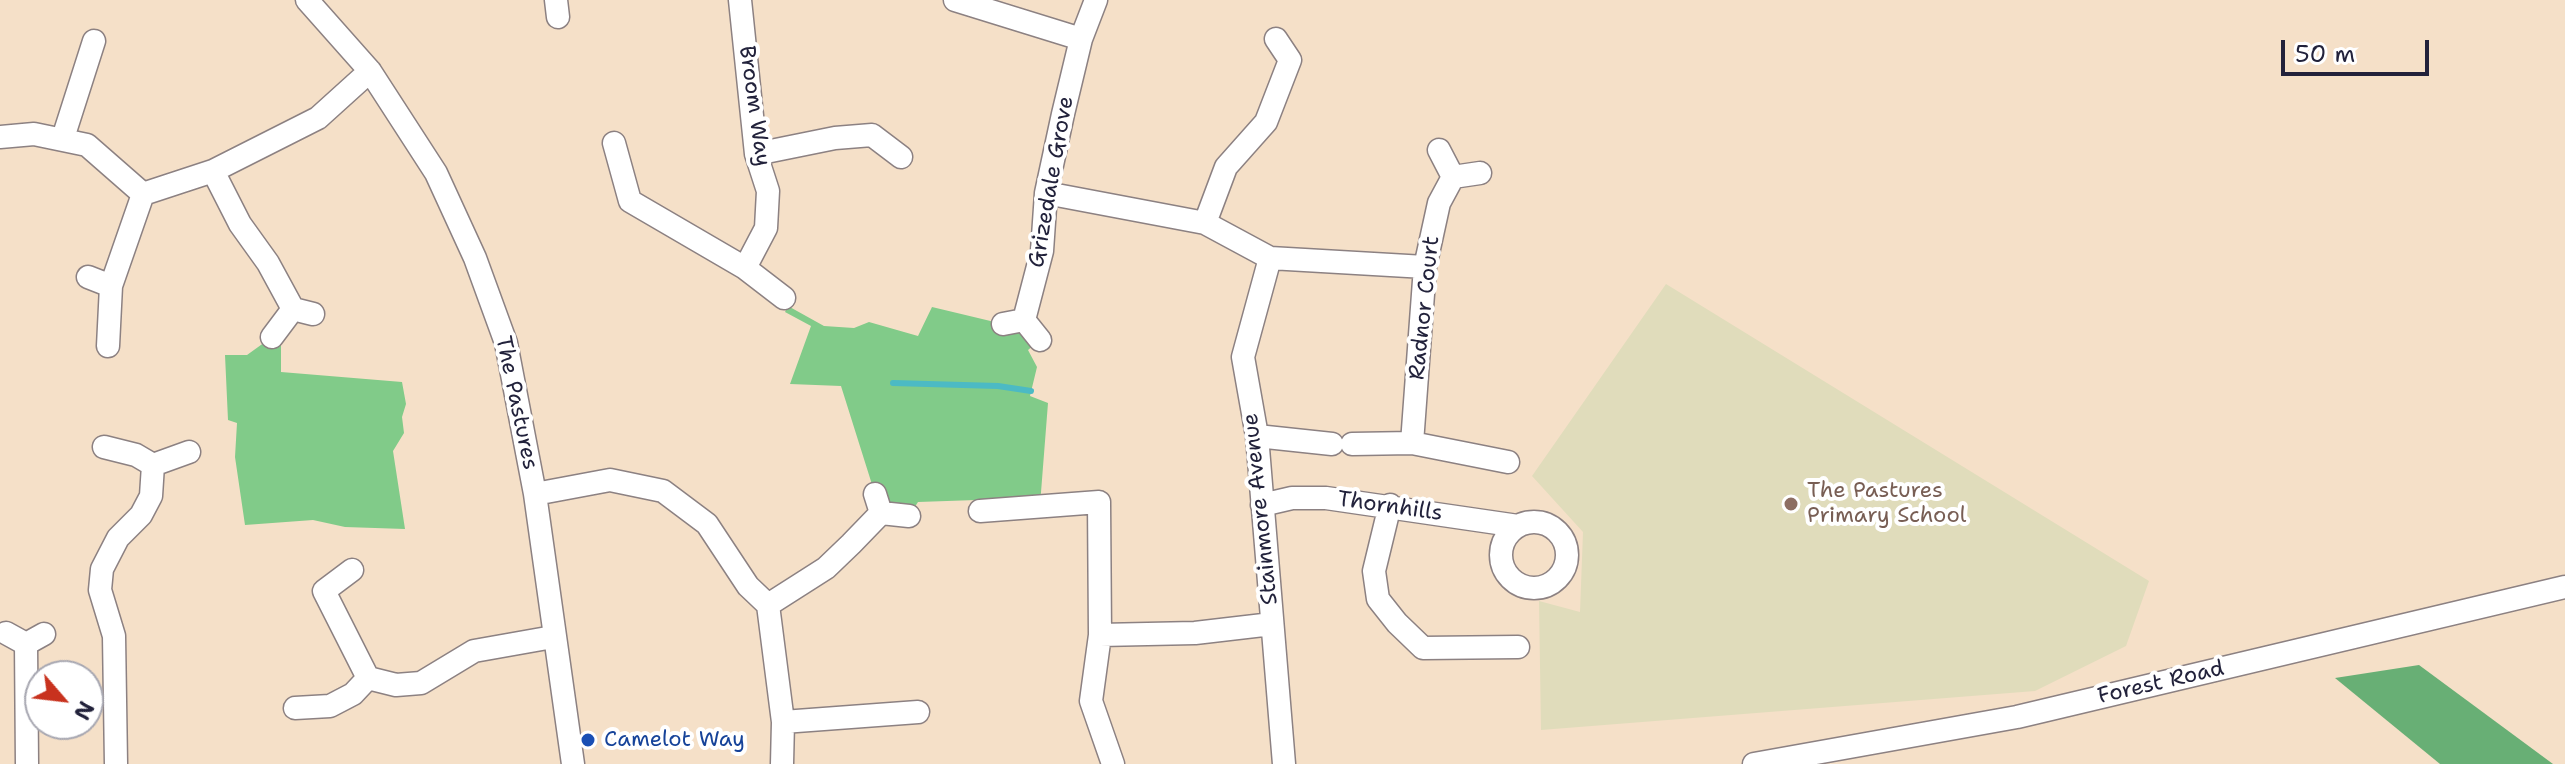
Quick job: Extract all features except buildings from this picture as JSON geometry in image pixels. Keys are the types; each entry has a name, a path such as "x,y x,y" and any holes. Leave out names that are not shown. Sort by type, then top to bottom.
{"street":[{"name":"The Pastures","path":"307,0 370,71 436,173 475,258 506,343 535,494 573,764"},
{"name":"Broom Way","path":"740,0 756,154 768,191 766,228 745,268"},
{"path":"955,0 1081,39"},
{"name":"Grizedale Grove","path":"1040,340 1013,322 1042,251 1046,193 1081,39 1096,0"},
{"path":"1205,223 1226,167 1266,122 1290,60 1276,39"},
{"path":"63,138 94,41"},
{"path":"143,194 213,171 318,118 370,71"},
{"path":"0,137 34,134 87,145 143,194"},
{"path":"756,154 835,138 872,135 901,157"},
{"path":"614,143 630,201 745,268 784,298"},
{"path":"1439,150 1453,177 1480,173"},
{"path":"213,171 240,224 303,312 272,337"},
{"name":"Radnor Court","path":"1412,443 1425,267 1439,203 1453,177"},
{"path":"1046,193 1205,223 1270,258 1425,267"},
{"path":"108,346 111,286 143,194"},
{"name":"Stainmore Avenue","path":"1270,258 1243,357 1257,436 1284,764"},
{"path":"88,277 111,286"},
{"path":"1257,436 1342,444 1412,443 1508,462"},
{"path":"104,447 136,455 153,465"},
{"path":"153,465 189,452"},
{"path":"116,764 114,636 104,612 101,580 118,538 141,515 151,496 153,465"},
{"path":"535,494 610,480 663,491 707,524 748,586 768,605 783,722 782,764"},
{"name":"Thornhills","path":"1262,505 1303,498 1390,505 1518,526"},
{"path":"980,511 1099,502 1100,635 1091,701 1113,764"},
{"path":"768,605 826,568 878,503 909,516"},
{"path":"1390,505 1374,571 1378,599 1397,623 1423,648 1518,647"},
{"path":"352,570 324,591 368,678 396,685 421,683 474,651 513,641 553,637"},
{"name":"Forest Road","path":"1754,764 2017,717 2324,647 2565,587"},
{"path":"1100,635 1195,633 1272,624"},
{"path":"6,633 35,639 27,764"},
{"path":"295,708 330,706 353,694 368,678"},
{"path":"783,722 918,712"}],"shaded area":[{"name":"The Pastures Primary School","path":"1666,284 2149,581 2126,646 2035,691 1541,730 1539,601 1580,612 1583,532 1532,476"}],"green space":[{"path":"788,306 824,326 854,328 869,322 918,336 932,307 1003,324 1040,340 1028,350 1037,367 1030,396 1048,403 1040,505 980,511 976,500 918,502 909,516 875,494 841,386 790,384 811,326 785,312"},
{"path":"272,337 281,340 281,372 402,382 406,404 402,417 404,433 393,451 405,529 345,527 313,520 245,525 235,457 237,423 228,420 225,355 247,355"},
{"path":"2419,665 2553,764 2440,764 2335,678"}],"waterway":[{"path":"893,383 998,386 1031,391"}],"place":[{"name":"The Pastures Primary School","path":"1791,504"},
{"name":"Camelot Way","path":"588,740"}]}
